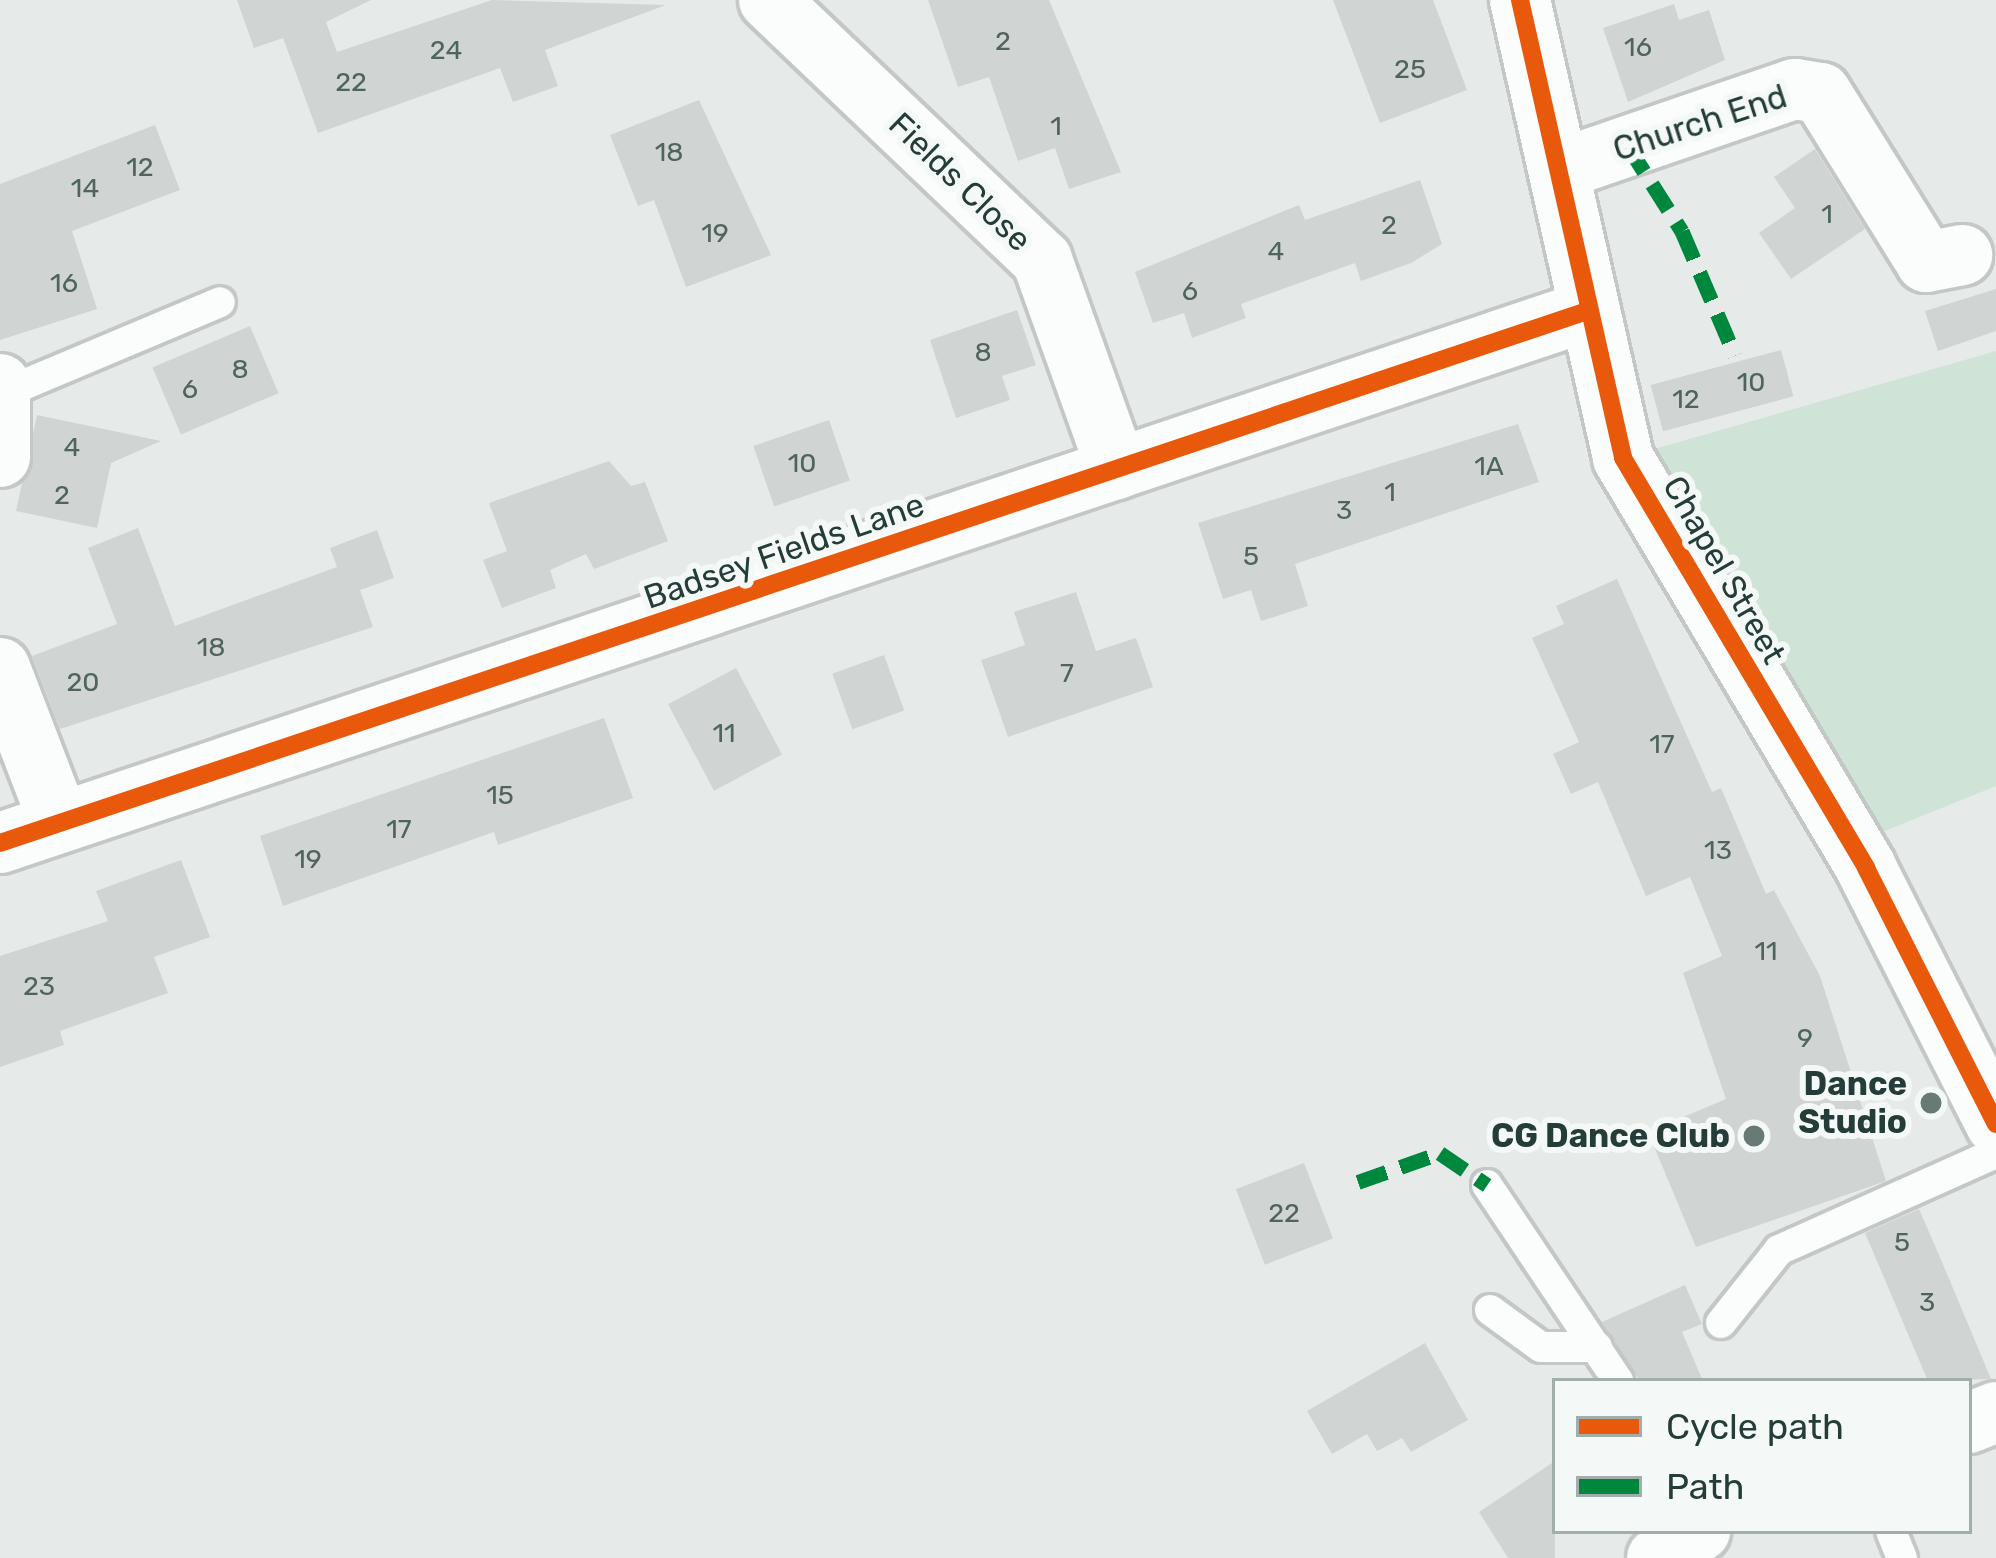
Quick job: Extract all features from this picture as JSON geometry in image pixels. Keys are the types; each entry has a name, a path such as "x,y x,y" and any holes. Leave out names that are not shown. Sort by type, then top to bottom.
{"street":[{"name":"Fields Close","path":"769,0 1042,260 1117,469"},
{"name":"Chapel Street","path":"1520,0 1623,458 1860,856 1996,1124"},
{"name":"Church End","path":"1561,169 1795,88 1821,93 1925,262 1962,255"},
{"name":"Badsey Fields Lane","path":"0,844 1587,311"},
{"path":"0,458 2,388"},
{"path":"0,668 59,822"}],"lane":[{"path":"2,388 220,302"},
{"path":"1721,1323 1779,1250 1996,1153"},
{"path":"1487,1185 1616,1378"},
{"path":"1490,1310 1541,1347 1597,1347"}],"green space":[{"path":"1996,351 1996,786 1853,844 1623,458"}],"building":[{"path":"237,0 371,0 326,22 337,52 492,0 666,5 545,50 558,86 513,102 500,68 318,133 283,38 254,48"},
{"path":"928,0 1049,0 1121,172 1069,189 1055,148 1018,161 989,77 958,87"},
{"path":"1333,0 1433,0 1467,90 1380,123"},
{"path":"1674,4 1679,20 1709,10 1725,60 1628,102 1603,28"},
{"path":"699,100 771,255 686,287 654,200 638,206 610,135"},
{"path":"155,125 180,190 72,231 97,309 0,340 0,184"},
{"path":"1815,149 1865,229 1791,279 1759,233 1795,208 1774,177"},
{"path":"1420,180 1442,244 1411,263 1361,281 1355,263 1241,304 1246,318 1192,338 1184,313 1153,323 1135,272 1299,205 1305,220"},
{"path":"1996,289 1996,331 1938,351 1925,311"},
{"path":"1017,310 1036,365 1002,376 1010,400 956,418 930,340"},
{"path":"250,326 279,393 181,435 152,367"},
{"path":"1781,350 1793,396 1663,431 1651,385"},
{"path":"37,415 161,441 111,463 97,528 16,511"},
{"path":"829,420 850,481 774,507 753,446"},
{"path":"1518,424 1539,482 1295,564 1308,606 1261,621 1251,590 1223,599 1198,523"},
{"path":"609,461 631,486 645,482 668,541 594,569 586,554 550,570 556,588 502,608 483,560 507,551 489,503"},
{"path":"138,528 175,626 337,567 330,548 377,530 394,578 360,590 373,627 60,729 32,656 117,624 88,548"},
{"path":"1617,579 1712,792 1721,788 1766,894 1774,890 1820,976 1886,1181 1696,1247 1648,1132 1726,1099 1683,973 1722,956 1690,877 1646,896 1598,782 1571,794 1553,754 1579,742 1532,638 1564,624 1556,606"},
{"path":"1076,592 1096,651 1136,638 1153,687 1008,737 981,660 1025,645 1014,612"},
{"path":"884,655 904,710 852,729 832,674"},
{"path":"736,668 782,755 714,791 668,704"},
{"path":"604,718 633,798 498,845 494,832 283,906 260,836"},
{"path":"181,860 210,937 154,957 168,993 60,1031 64,1045 0,1067 0,956 108,921 96,891"},
{"path":"1304,1163 1333,1239 1265,1265 1236,1189"},
{"path":"1919,1209 1991,1379 1927,1378 1865,1233"},
{"path":"1685,1285 1702,1324 1682,1332 1702,1378 1638,1378 1602,1322"},
{"path":"1425,1343 1468,1420 1411,1452 1402,1438 1377,1451 1367,1434 1332,1454 1307,1411"},
{"path":"1552,1463 1555,1558 1508,1558 1479,1512"}],"marked path":[{"path":"1628,146 1682,231 1735,355"},
{"path":"1358,1182 1440,1153 1487,1185"}],"cycle path":[{"path":"1520,0 1623,458 1866,868 1996,1124"},
{"path":"0,843 1587,311"}],"place":[{"name":"Dance Studio","path":"1931,1103"},
{"name":"CG Dance Club","path":"1754,1136"}]}
